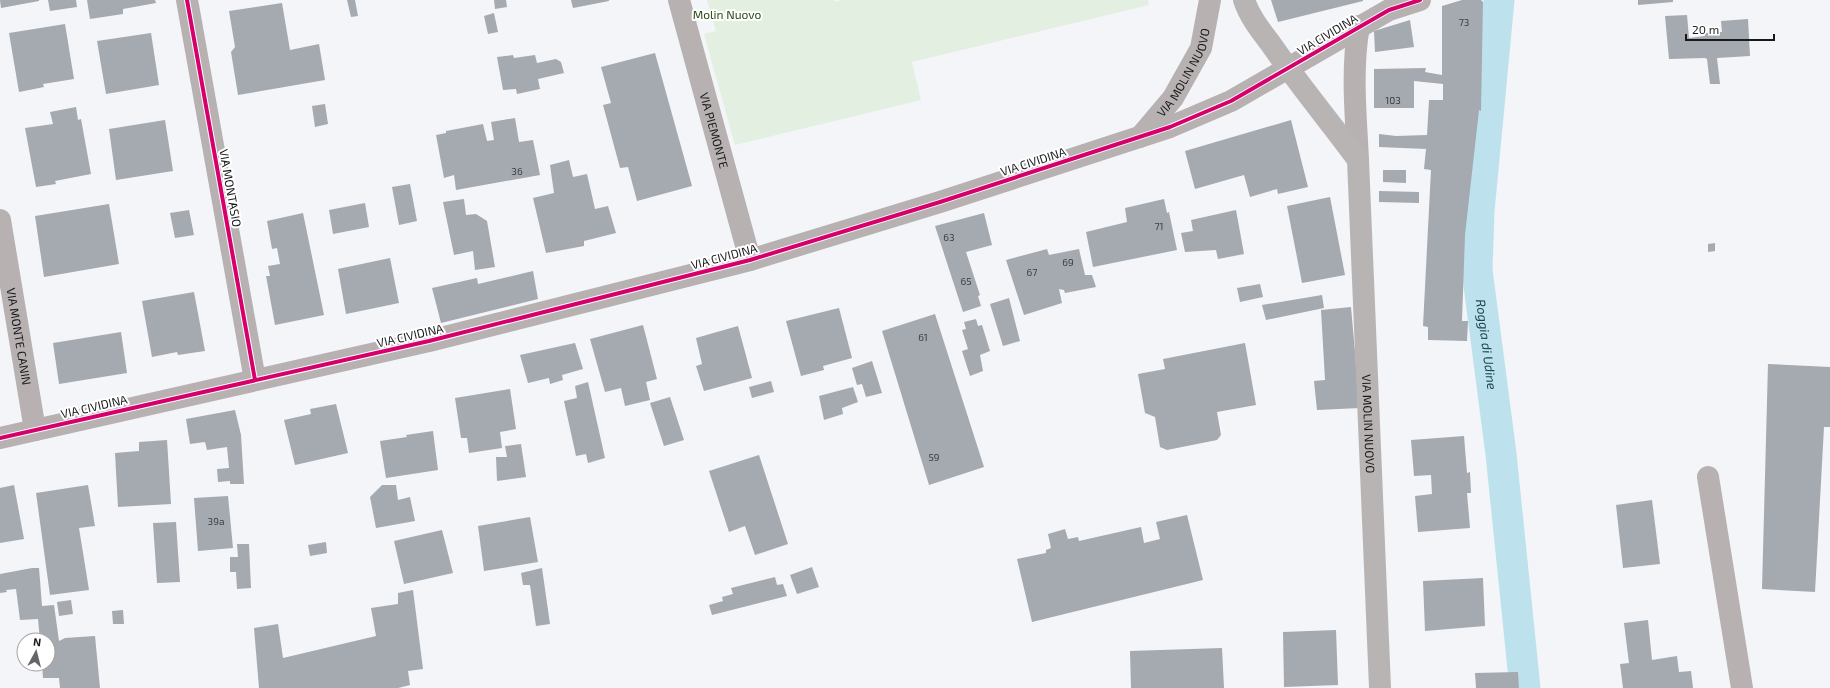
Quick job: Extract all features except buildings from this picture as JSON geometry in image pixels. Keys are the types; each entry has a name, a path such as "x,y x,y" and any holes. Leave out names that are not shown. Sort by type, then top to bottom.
{"main road":[{"path":"1244,0 1248,12 1288,69 1328,118 1358,160"},
{"name":"VIA MOLIN NUOVO","path":"1358,160 1380,688"}],"street":[{"name":"VIA MONTASIO","path":"187,0 255,380"},
{"name":"VIA PIEMONTE","path":"679,0 750,260"},
{"name":"VIA MOLIN NUOVO","path":"1140,137 1173,98 1201,48 1210,0"},
{"name":"VIA CIVIDINA","path":"0,438 429,341 750,260 940,202 1170,127 1231,101 1288,69 1389,5 1420,0"},
{"name":"VIA MOLIN NUOVO","path":"1358,26 1354,84 1358,160"},
{"name":"VIA MONTE CANIN","path":"0,220 35,430"},
{"path":"1708,477 1742,688"}],"green space":[{"name":"Molin Nuovo","path":"707,0 834,0 835,2 841,0 1148,0 1149,5 912,62 921,100 735,145 704,34 716,31"}],"waterway":[{"name":"Roggia di Udine","path":"1499,0 1479,211 1477,270 1501,454 1525,688"}],"cycle path":[{"path":"187,0 255,380"},
{"path":"0,438 429,341 750,260 940,202 1170,127 1231,101 1389,10 1420,0"}]}
